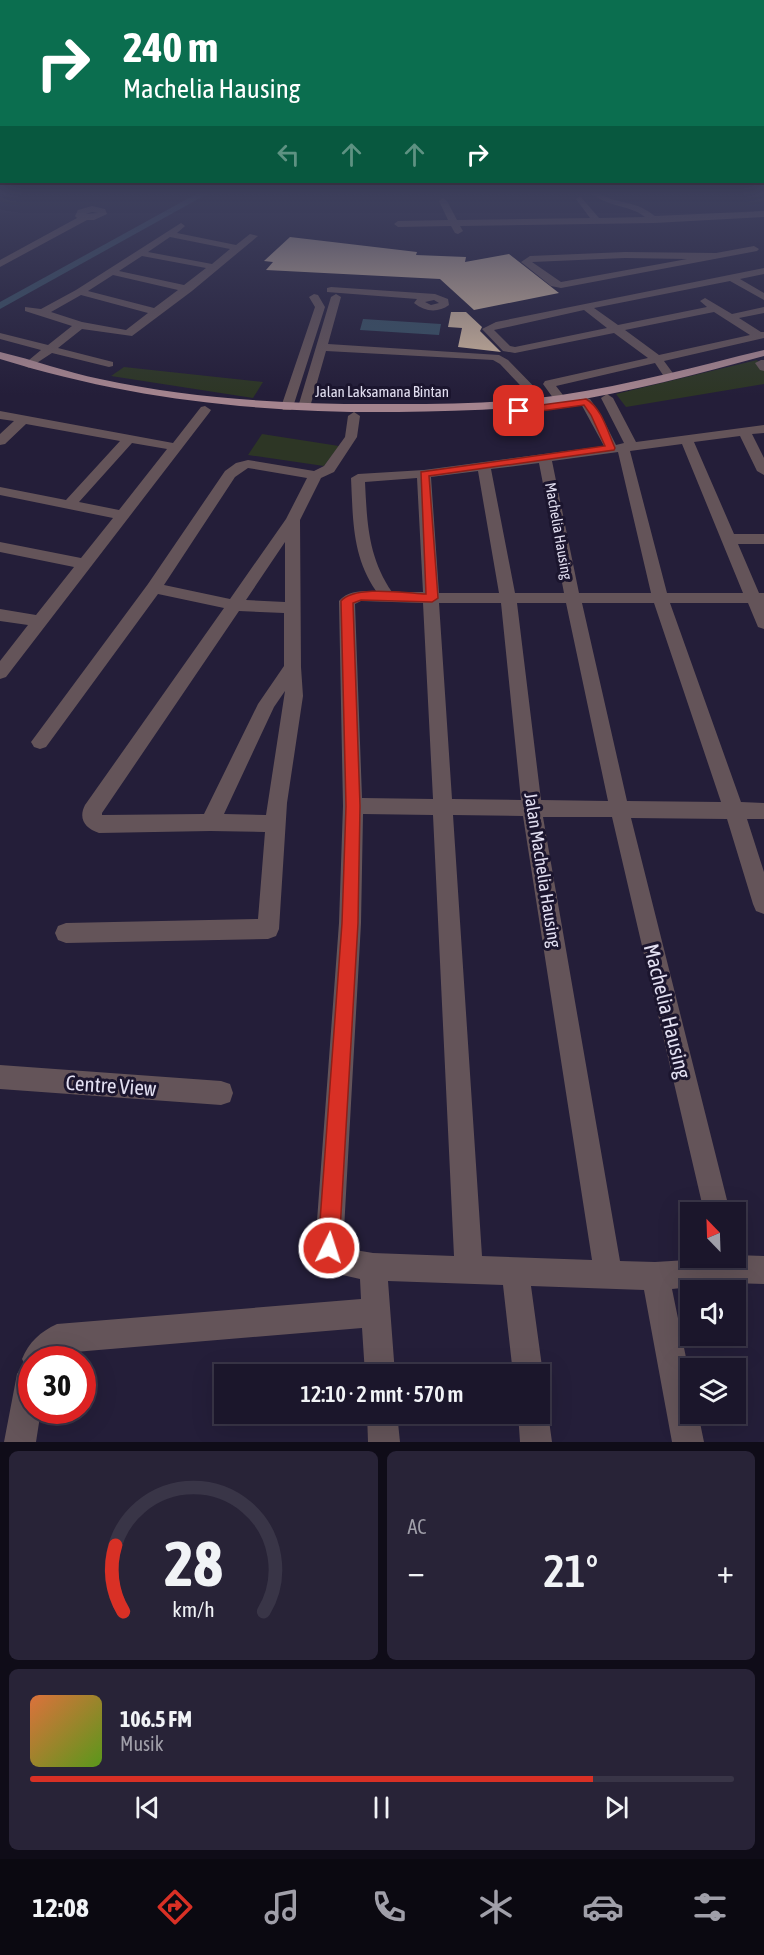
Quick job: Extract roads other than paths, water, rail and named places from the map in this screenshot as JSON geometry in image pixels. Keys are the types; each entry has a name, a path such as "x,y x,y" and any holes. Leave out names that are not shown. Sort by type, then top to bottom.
{"main road":[{"name":"Jalan Laksamana Bintan","path":"0,355 29,365 99,382 209,402 451,412 560,399 669,376 763,361"},
{"name":"Jalan Laksamana Bintan","path":"0,365 98,392 205,410 354,416 553,408 607,398 763,361"}],"street":[{"path":"42,313 130,260"},
{"path":"179,260 214,267"},
{"path":"29,309 80,325 126,334 223,260"},
{"path":"528,260 526,262 557,285 695,260"},
{"path":"586,260 611,276"},
{"path":"633,260 684,287 761,336"},
{"path":"716,308 618,330 511,350 488,329 496,325 764,271"},
{"path":"112,272 188,289"},
{"path":"730,278 764,297"},
{"path":"315,295 321,287 334,284 387,286 394,291 394,295"},
{"path":"80,292 157,312"},
{"path":"315,295 323,300 334,297 394,295 431,297 442,300 444,305 434,308 334,297"},
{"path":"287,407 320,307 315,295"},
{"path":"304,407 334,297"},
{"path":"586,307 657,360 669,376"},
{"path":"730,317 764,310"},
{"path":"29,365 80,325"},
{"path":"0,336 47,350 109,364"},
{"path":"560,399 549,384 761,336"},
{"path":"322,347 495,357 504,362 542,400"},
{"path":"607,398 622,447 660,598 764,904"},
{"path":"586,402 622,447"},
{"path":"0,674 205,410"},
{"path":"0,415 176,447"},
{"path":"275,824 210,822 99,825 92,819 92,811 293,520 315,476 332,466 351,437 354,416"},
{"path":"0,441 24,419"},
{"name":"Machelia Hausing","path":"715,1202 618,811 571,597 545,458 764,429"},
{"path":"744,431 764,471"},
{"path":"686,438 728,539 758,598 764,623"},
{"path":"69,505 128,440"},
{"path":"388,597 371,573 362,548 358,478 424,474 545,458"},
{"path":"40,742 154,588 234,470 248,464 315,476"},
{"name":"Jalan Machelia Hausing","path":"484,466 508,598 532,809 608,1274"},
{"path":"424,474 469,1270"},
{"path":"0,491 122,515"},
{"path":"66,933 268,929 275,824 294,696 291,668 293,520"},
{"path":"728,539 764,539"},
{"path":"0,547 84,564"},
{"path":"154,588 235,605 293,608"},
{"name":"Machelia Hausing","path":"353,806 346,601 360,596 758,598"},
{"path":"0,615 41,622"},
{"path":"210,822 267,704 291,668"},
{"path":"701,1268 655,1276 515,1272 373,1267 335,1261 331,1257 329,1248 350,923 353,806 764,811"},
{"name":"Centre View","path":"0,1077 221,1093"},
{"path":"746,1266 764,1270"},
{"path":"373,1267 379,1364"},
{"path":"515,1272 527,1364"},
{"path":"655,1276 688,1442"},
{"path":"48,1346 57,1339 376,1312"},
{"path":"20,1442 23,1424"},
{"path":"383,1424 384,1442"},
{"path":"534,1424 536,1442"}],"water":[{"path":"363,319 441,324 439,335 360,330"}],"waterway":[{"path":"0,306 83,260"}]}
